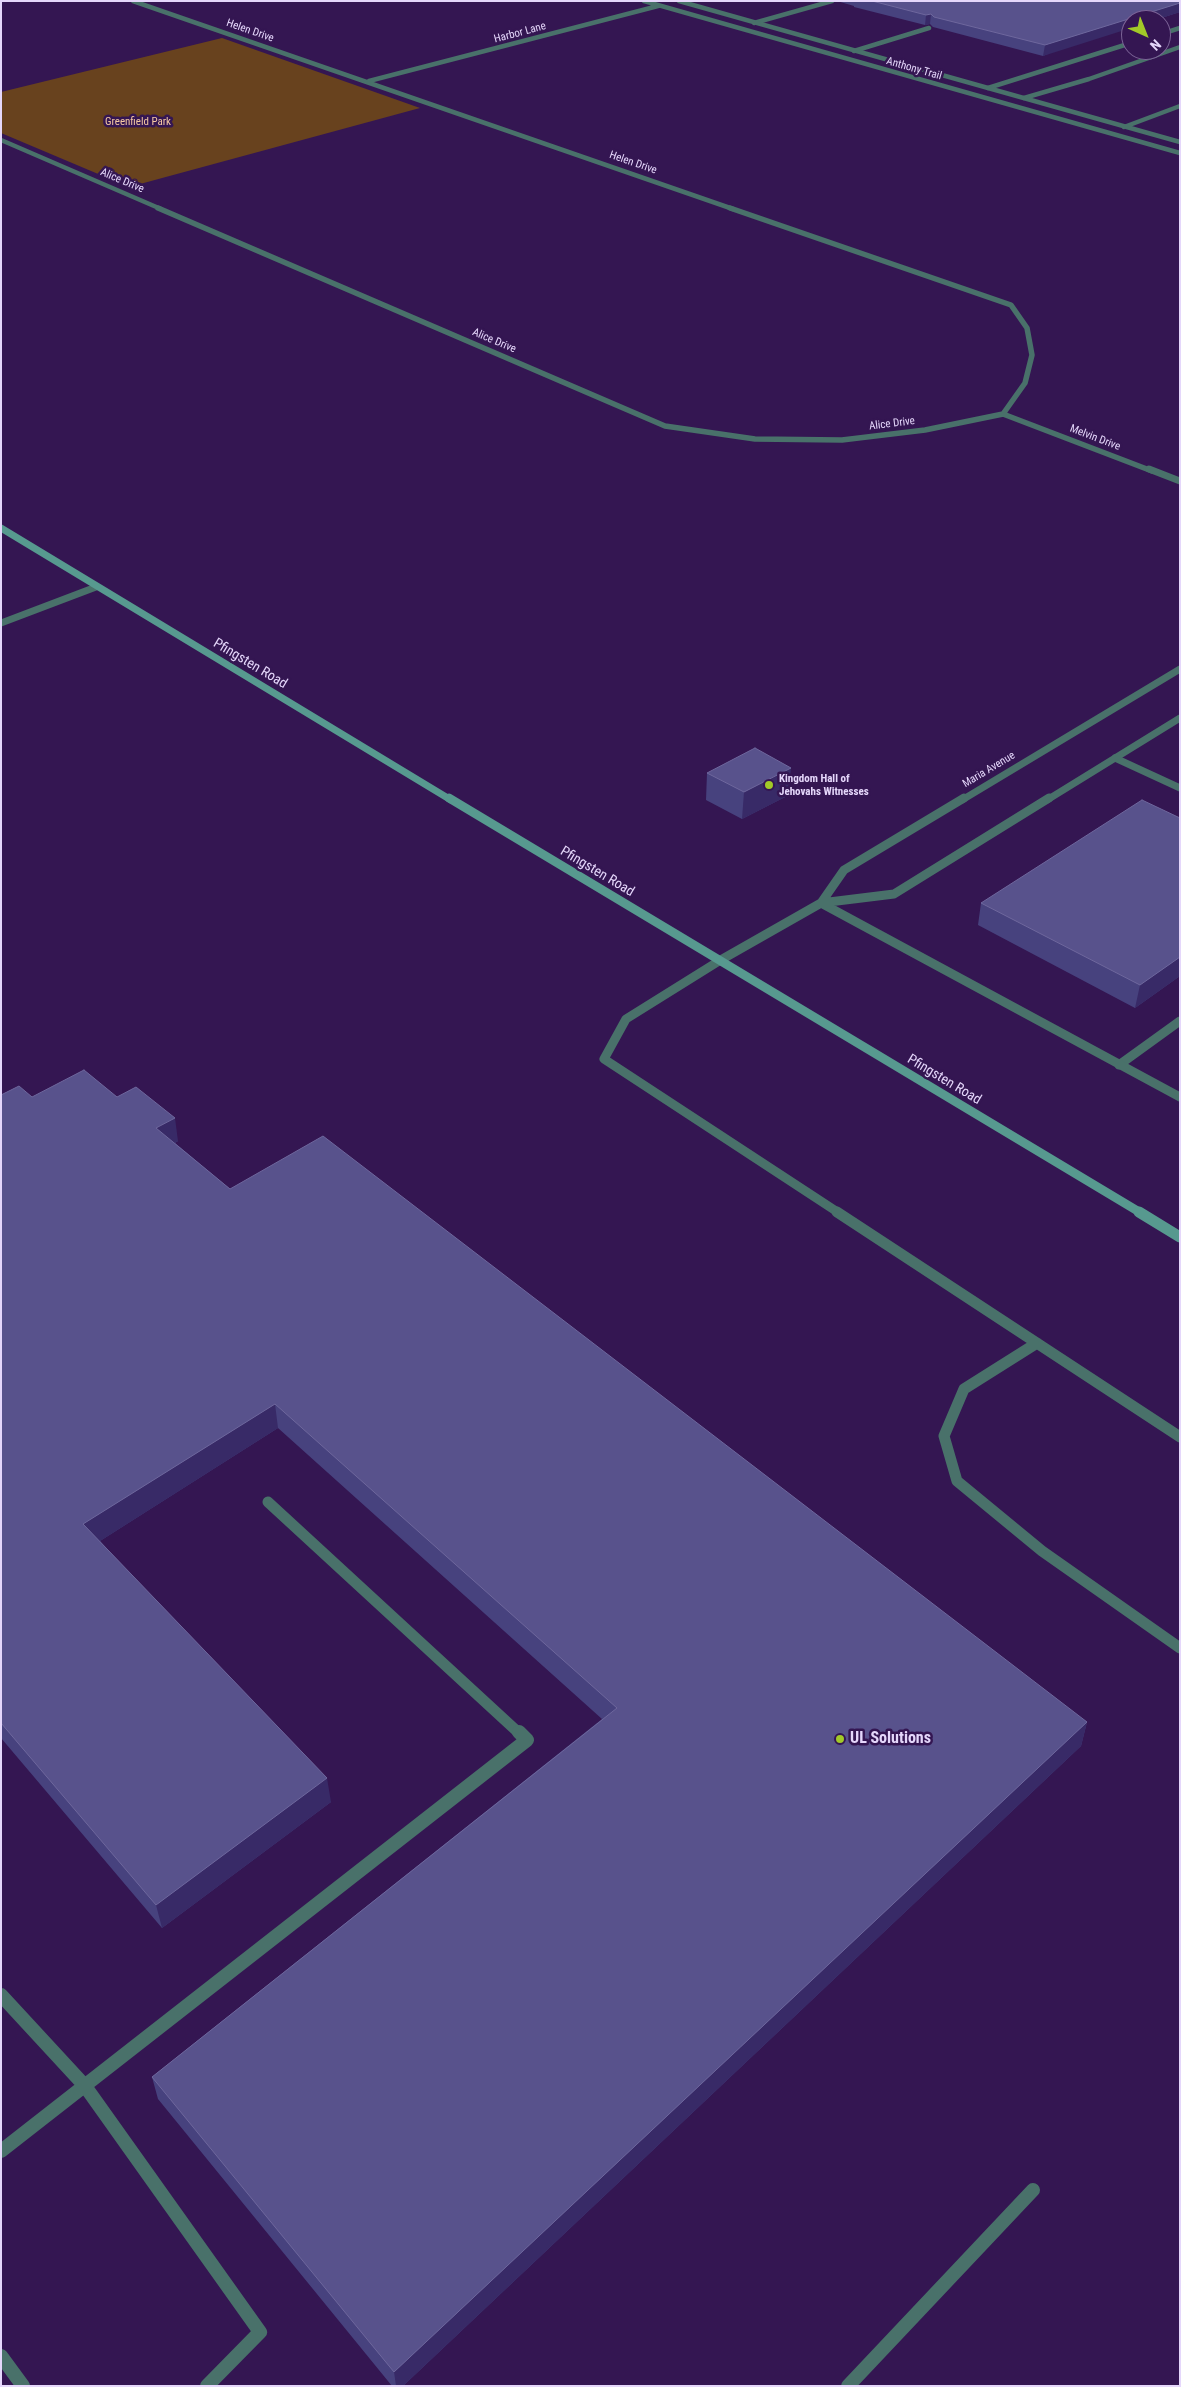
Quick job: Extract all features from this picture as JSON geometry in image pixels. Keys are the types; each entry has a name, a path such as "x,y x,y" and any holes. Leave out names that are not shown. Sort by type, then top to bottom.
{"main road":[{"name":"Pfingsten Road","path":"1,528 96,587 1180,1237"}],"street":[{"name":"Helen Drive","path":"133,1 1012,305 1027,328 1032,355 1025,383 1003,414"},
{"name":"Anthony Trail","path":"644,1 1180,153"},
{"name":"Harbor Lane","path":"368,82 677,1"},
{"name":"Anthony Trail","path":"677,1 1180,142"},
{"path":"754,23 832,1"},
{"path":"854,50 928,28"},
{"path":"988,88 1121,46"},
{"path":"1024,98 1089,79 1180,47"},
{"path":"1124,127 1180,106"},
{"name":"Alice Drive","path":"1,140 665,426 755,438 842,440 925,430 1003,414"},
{"name":"Melvin Drive","path":"1003,414 1180,481"},
{"path":"1,624 96,587"},
{"name":"Maria Avenue","path":"821,903 844,870 1180,669"},
{"name":"Maria Avenue","path":"1037,1343 604,1059 626,1019 719,961 821,903 894,894 1180,718"},
{"path":"1115,758 1180,788"},
{"path":"821,903 1180,1098"},
{"path":"1119,1065 1180,1021"},
{"path":"1180,1437 1037,1343 964,1389 944,1436 957,1481 1042,1551 1180,1648"},
{"path":"1,2151 527,1740 268,1502"},
{"path":"1,1995 85,2086 260,2332 207,2386"},
{"path":"848,2386 1033,2190"},
{"path":"1,2356 23,2386"}],"green space":[{"name":"Greenfield Park","path":"222,38 420,108 129,187 1,133 1,92"}],"building":[{"path":"872,1 1180,1 1180,3 1158,10 1121,10 1121,21 1045,45 934,17 931,14 926,15"},
{"path":"755,748 791,768 744,792 707,773"},
{"path":"1142,800 1180,818 1180,957 1140,985 981,903"},
{"name":"UL Solutions","path":"84,1070 117,1097 136,1087 175,1118 156,1128 230,1189 323,1136 1087,1722 394,2372 152,2077 617,1708 275,1404 83,1524 327,1778 156,1905 1,1723 1,1095 19,1086 32,1097"}],"place":[{"name":"Kingdom Hall of Jehovahs Witnesses","path":"769,785"},
{"name":"UL Solutions","path":"840,1739"}]}
